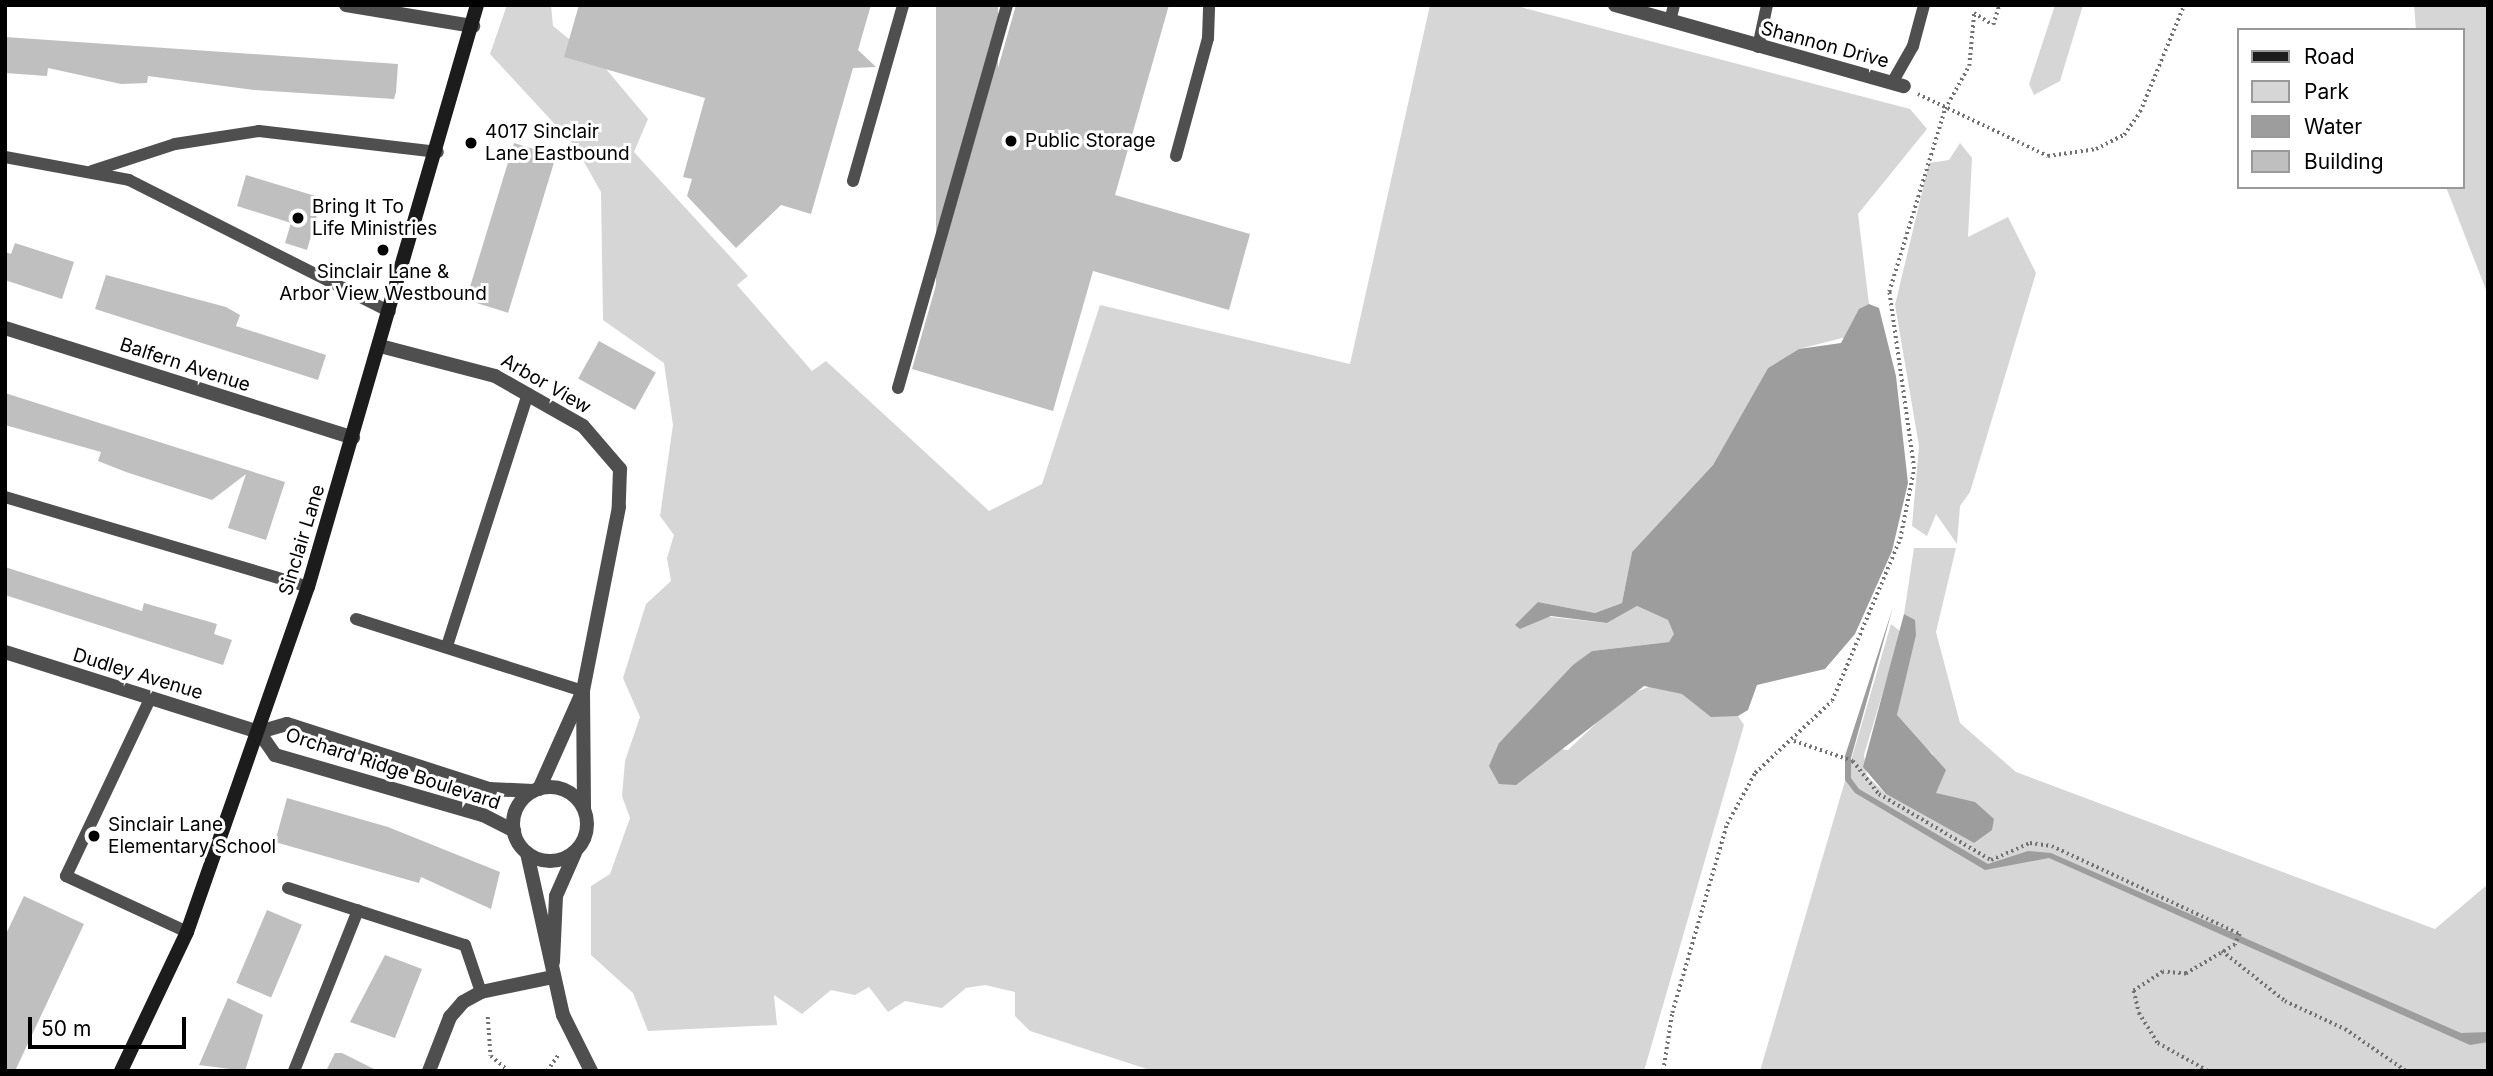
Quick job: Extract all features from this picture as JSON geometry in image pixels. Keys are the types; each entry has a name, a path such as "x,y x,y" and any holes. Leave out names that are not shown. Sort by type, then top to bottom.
{"main road":[{"name":"Sinclair Lane","path":"121,1071 187,932 308,587 438,152 477,5"}],"street":[{"path":"346,5 473,26"},
{"name":"Shannon Drive","path":"1615,5 1898,85"},
{"name":"Balfern Avenue","path":"5,328 353,438"},
{"name":"Arbor View","path":"380,346 476,366 583,426 620,469 620,507 583,691 584,808"},
{"name":"Dudley Avenue","path":"5,652 259,732"},
{"name":"Arbor View","path":"536,790 583,691"},
{"name":"Orchard Ridge Boulevard","path":"553,977 556,896 587,830 584,808 565,790 489,789 287,724 259,732 275,755 483,815 514,831 527,853 553,977 591,1071"},
{"name":"Orchard Ridge Boulevard","path":"514,831 517,808 536,790"},
{"path":"527,853 558,860 577,849"},
{"path":"429,1071 450,1017 481,992 553,977"}],"lane":[{"path":"853,181 903,5"},
{"path":"898,388 1007,5"},
{"path":"1175,156 1208,38 1209,5"},
{"path":"1670,21 1674,5"},
{"path":"1758,47 1767,5"},
{"path":"1898,85 1924,5"},
{"path":"92,171 175,144 259,131 438,152"},
{"path":"5,157 92,171 129,180 390,312"},
{"path":"447,646 528,394"},
{"path":"5,497 308,587"},
{"path":"356,618 583,691"},
{"path":"150,699 66,876 187,932"},
{"path":"288,888 465,945 481,992"},
{"path":"294,1071 358,910"}],"path":[{"path":"1663,1071 1672,1013 1727,824 1755,773 1794,741 1832,701 1847,673 1900,538 1914,469 1888,292 1945,109 1969,66 1974,13 1993,25 1999,5"},
{"path":"1898,85 2048,156 2096,149 2124,135 2140,112 2184,5"},
{"path":"1794,741 1853,761 1867,785 1991,860 2030,844 2052,845 2240,934 2235,945 2186,974 2163,972 2144,979 2134,991 2139,1013 2158,1043 2208,1071"},
{"path":"2222,951 2285,1001 2345,1029 2406,1071"},
{"path":"488,1017 486,1042 500,1068 509,1071"},
{"path":"547,1071 558,1055"}],"green space":[{"path":"507,5 551,5 553,26 606,69 648,119 634,152 748,276 737,285 812,371 826,361 989,511 1042,484 1100,305 1350,364 1430,5 1513,5 1910,109 1927,129 1858,214 1869,304 1850,336 1799,349 1768,368 1713,465 1632,552 1622,603 1595,613 1538,602 1520,629 1540,616 1607,623 1637,606 1668,620 1675,634 1669,642 1592,651 1499,743 1568,750 1625,696 1654,685 1683,694 1711,716 1738,716 1744,725 1644,1071 1153,1071 1030,1031 1015,1016 1015,992 985,985 966,988 942,1008 905,1001 888,1012 869,987 855,995 831,990 802,1014 774,995 777,1025 648,1031 633,993 591,955 591,886 610,874 630,818 622,796 625,761 640,717 623,678 646,604 671,581 667,558 674,535 660,516 673,425 664,363 603,320 601,192 575,146 490,54"},
{"path":"2055,5 2083,5 2060,81 2034,95 2029,84"},
{"path":"2414,5 2488,5 2488,295 2447,189 2465,189 2465,28 2416,28"},
{"path":"1960,143 1972,158 1968,237 2008,217 2036,273 1970,492 1960,506 1957,544 1936,514 1927,536 1912,526 1919,446 1895,305 1929,163 1949,160"},
{"path":"1914,548 1956,548 1936,632 1960,723 2016,772 2435,929 2488,884 2488,1071 1760,1071 1891,624 1901,632 1864,755 1867,776 1886,794 1974,843 1966,805 1936,793 1933,754 1904,730 1897,715 1914,620 1904,614"}],"water":[{"path":"1869,304 1879,308 1896,376 1908,483 1892,551 1855,634 1825,669 1757,685 1748,710 1738,716 1711,717 1682,694 1644,686 1516,785 1499,784 1489,766 1499,743 1573,665 1592,651 1669,642 1674,634 1668,620 1637,606 1607,623 1551,616 1520,629 1515,625 1538,602 1595,613 1622,603 1632,552 1713,465 1768,368 1799,349 1841,343 1859,309"},
{"path":"1893,607 1851,758 1851,778 1859,789 1988,864 2028,851 2051,853 2461,1033 2488,1032 2488,1042 2470,1045 2049,858 1985,870 1855,793 1845,780 1845,756"},
{"path":"1904,614 1915,620 1916,635 1897,715 1946,770 1936,793 1975,802 1994,819 1992,830 1974,843 1886,794 1863,767"}],"building":[{"path":"579,5 871,5 858,50 876,67 853,68 811,214 781,205 736,248 687,196 692,179 683,177 705,98 564,57"},
{"path":"936,5 998,5 998,363 936,363"},
{"path":"1016,5 1169,5 1115,195 1250,234 1229,310 1093,271 1053,411 912,369"},
{"path":"5,37 398,64 396,92 394,99 254,90 148,76 147,83 121,84 48,68 47,76 5,73"},
{"path":"514,143 556,156 508,313 466,300"},
{"path":"246,175 322,198 307,250 285,243 291,223 237,206"},
{"path":"15,243 74,262 62,299 5,280 5,252 11,254"},
{"path":"106,275 226,307 240,315 236,326 326,355 318,380 95,309"},
{"path":"599,341 656,373 635,410 578,379"},
{"path":"5,393 285,482 266,540 228,528 246,474 212,500 126,472 98,461 101,452 5,425"},
{"path":"5,567 142,611 144,603 217,624 214,634 232,640 223,665 5,595"},
{"path":"287,798 388,827 500,872 491,909 421,877 419,883 275,842"},
{"path":"24,896 84,924 15,1071 5,1071 5,936"},
{"path":"267,910 302,925 271,998 236,983"},
{"path":"385,955 422,969 395,1038 350,1022"},
{"path":"228,998 263,1015 245,1071 199,1065"},
{"path":"335,1053 342,1053 378,1071 326,1071"}],"place":[{"name":"Public Storage","path":"1011,141"},
{"name":"4017 Sinclair Lane Eastbound","path":"471,143"},
{"name":"Bring It To Life Ministries","path":"298,218"},
{"name":"Sinclair Lane & Arbor View Westbound","path":"383,250"},
{"name":"Sinclair Lane Elementary School","path":"94,836"}]}
